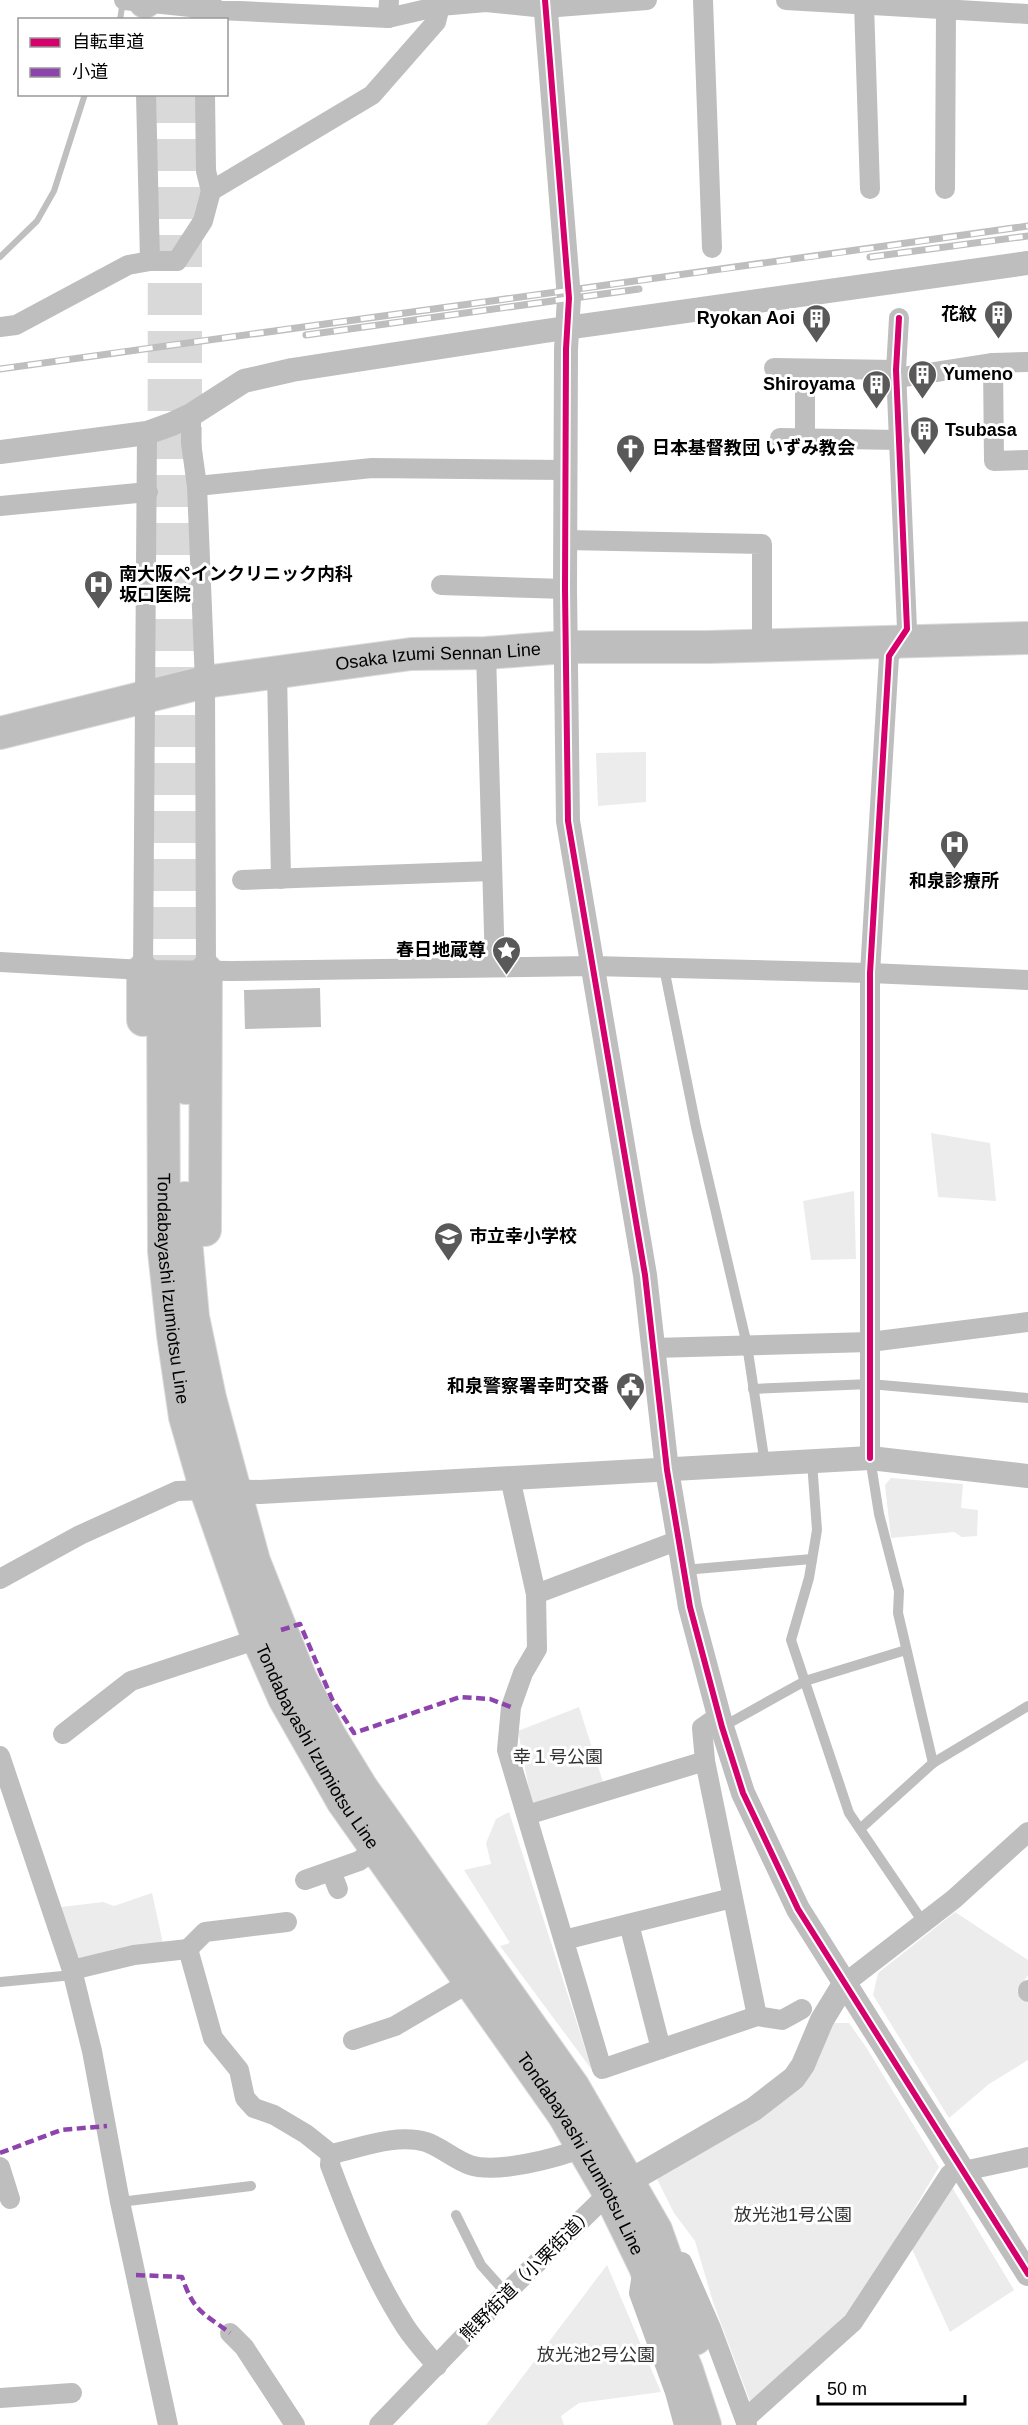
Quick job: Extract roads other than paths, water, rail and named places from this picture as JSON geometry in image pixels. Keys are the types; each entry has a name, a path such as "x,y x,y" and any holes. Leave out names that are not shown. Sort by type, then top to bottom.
{"main road":[{"name":"Osaka Izumi Sennan Line","path":"0,734 146,695 205,682 411,654 486,653 565,647 762,646 899,640 1028,638"},
{"name":"Tondabayashi Izumiotsu Line","path":"174,978 185,1229 193,1317 197,1408 221,1491 258,1639 284,1698 344,1802 563,2115 582,2148 656,2230 700,2354 738,2423"},
{"path":"174,978 145,1178 149,1285 162,1363 197,1408"},
{"name":"Tondabayashi Izumiotsu Line","path":"221,1491 254,1561 300,1677 329,1734 362,1788 573,2086 619,2187 644,2265 687,2370 705,2425"}],"street":[{"path":"139,5 205,9 327,7 388,9 486,2 545,4 647,0"},
{"path":"703,0 712,248"},
{"path":"786,0 1028,14"},
{"path":"545,4 568,288 565,470 568,821 645,1275 667,1470 690,1607 720,1722 743,1793 798,1910 1028,2274"},
{"path":"864,4 870,189"},
{"path":"211,191 372,95 436,22 440,6"},
{"path":"945,189 946,9"},
{"path":"146,96 150,261"},
{"path":"0,327 16,325 128,265 150,261 177,261 203,221 211,191 206,171 205,96"},
{"path":"0,452 147,433 191,415 244,381 292,370 568,328 1028,263"},
{"path":"870,1458 870,973 889,656 907,629 897,374 899,318"},
{"path":"774,368 897,374 993,363 1028,362"},
{"path":"993,363 994,461 1028,460"},
{"path":"805,438 806,369"},
{"path":"174,978 205,682 197,486 191,443 191,415"},
{"path":"147,433 146,695 174,978"},
{"path":"780,438 900,440"},
{"path":"197,486 372,468 565,470"},
{"path":"0,506 148,492"},
{"path":"566,540 762,544 762,646"},
{"path":"441,585 565,589"},
{"path":"486,653 495,967"},
{"path":"277,672 281,879"},
{"path":"242,880 492,871"},
{"path":"0,962 174,978 592,966 870,973 1028,980"},
{"path":"653,1348 870,1342 1028,1322"},
{"path":"0,1579 80,1534 177,1491 510,1478 870,1458 1028,1476"},
{"path":"510,1478 536,1594 537,1649 523,1673 511,1707 507,1750 602,2069 757,2016 782,2020 802,2009"},
{"path":"536,1594 679,1540"},
{"path":"63,1734 131,1681 258,1639"},
{"path":"720,1722 702,1728 705,1761 757,2016"},
{"path":"0,1756 6,1786 72,1973 92,2051 120,2202 168,2425"},
{"path":"527,1815 705,1761"},
{"name":"熊野街道（小栗街道）","path":"379,2425 506,2293 619,2187 754,2109 794,2079 803,2065 822,2020 844,1984 954,1899 1028,1832"},
{"path":"305,1880 335,1880 376,1849"},
{"path":"564,1940 732,1898"},
{"path":"72,1973 134,1955 188,1948 205,1932 287,1922"},
{"path":"629,1924 661,2049"},
{"path":"188,1948 213,2038 239,2070 245,2097 254,2108 274,2115 306,2134 331,2154"},
{"path":"353,2040 395,2026 470,1982"},
{"path":"331,2154 400,2140 425,2142 472,2166 506,2167 542,2161 582,2148"},
{"path":"331,2154 330,2165 354,2230 405,2327 436,2366"},
{"path":"738,2423 853,2322 950,2174 1028,2157"},
{"path":"0,2167 10,2199"},
{"path":"644,2265 639,2293 675,2392 684,2425"},
{"path":"230,2333 244,2347 296,2425"},
{"path":"0,2398 72,2394"}],"lane":[{"path":"664,968 696,1127 747,1345 765,1465"},
{"path":"753,1389 870,1384 1028,1398"},
{"path":"870,1458 879,1514 899,1591 898,1613 933,1763"},
{"path":"812,1462 817,1530 809,1578 791,1640 849,1813 923,1922"},
{"path":"683,1570 812,1559"},
{"path":"720,1722 805,1681 906,1650"},
{"path":"860,1829 933,1763 1028,1706"},
{"path":"0,1982 72,1973"},
{"path":"120,2202 251,2186"},
{"path":"456,2215 481,2265 506,2293"}],"waterway":[{"path":"120,18 122,7"},
{"path":"0,257 37,221 54,191 84,96"}],"tunnel":[{"path":"163,987 164,96"},
{"path":"186,96 186,987"}],"railway":[{"path":"0,369 1028,226"},
{"path":"870,257 1028,236"},
{"path":"306,335 639,289"}],"place":[{"name":"花紋","path":"998,340"},
{"name":"Ryokan Aoi","path":"816,344"},
{"name":"Yumeno","path":"922,400"},
{"name":"Shiroyama","path":"876,410"},
{"name":"Tsubasa","path":"924,456"},
{"name":"日本基督教団 いずみ教会","path":"631,474"},
{"name":"南大阪ペインクリニック内科 坂口医院","path":"98,610"},
{"name":"和泉診療所","path":"954,870"},
{"name":"春日地蔵尊","path":"507,976"},
{"name":"市立幸小学校","path":"448,1262"},
{"name":"和泉警察署幸町交番","path":"630,1412"}],"park label":[{"name":"幸１号公園","path":"558,1757"},
{"name":"放光池1号公園","path":"793,2215"},
{"name":"放光池2号公園","path":"596,2355"}]}
